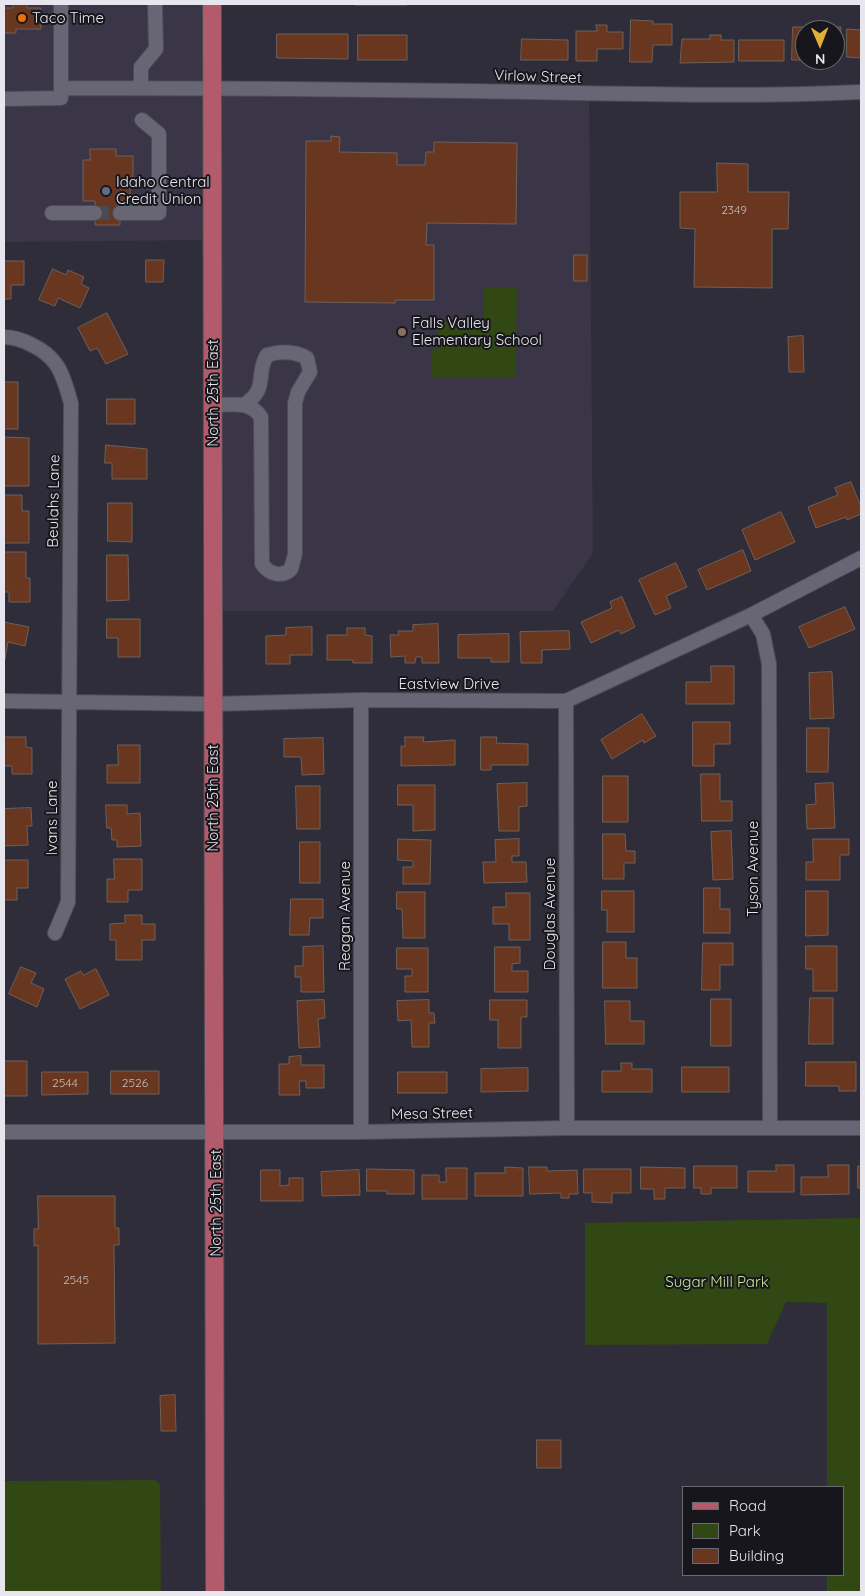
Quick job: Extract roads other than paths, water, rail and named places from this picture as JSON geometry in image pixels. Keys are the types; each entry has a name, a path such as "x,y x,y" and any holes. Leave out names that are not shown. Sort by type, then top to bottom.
{"main road":[{"name":"North 25th East","path":"212,4 212,704 216,1132 215,1592"}],"street":[{"path":"4,99 61,98 61,4"},
{"path":"141,88 141,67 156,48 155,4"},
{"name":"Virlow Street","path":"61,88 213,88 617,95 812,95 861,92"},
{"path":"120,213 160,212 159,134 142,120"},
{"path":"52,213 95,213"},
{"name":"Beulahs Lane","path":"4,337 11,337 35,346 55,362 71,402 68,701"},
{"path":"213,405 245,404 255,409 261,417 262,564 266,570 274,574 283,574 291,569 295,554 295,403 298,392 310,372 307,358 299,353 282,352 267,355 262,362 260,388 254,398 245,404"},
{"name":"Eastview Drive","path":"4,701 212,704 360,700 566,701 751,614 861,558"},
{"name":"Tyson Avenue","path":"751,614 762,634 770,664 770,1128"},
{"name":"Reagan Avenue","path":"360,700 361,1132"},
{"name":"Ivans Lane","path":"55,933 68,902 68,701"},
{"name":"Douglas Avenue","path":"566,701 567,1128"},
{"name":"Mesa Street","path":"4,1132 361,1132 567,1128 861,1128"}],"tunnel":[{"path":"95,213 120,213"}],"place":[{"name":"Taco Time","path":"22,18"},
{"name":"Idaho Central Credit Union","path":"106,191"},
{"name":"Falls Valley Elementary School","path":"402,332"}],"park label":[{"name":"Sugar Mill Park","path":"717,1282"}]}
